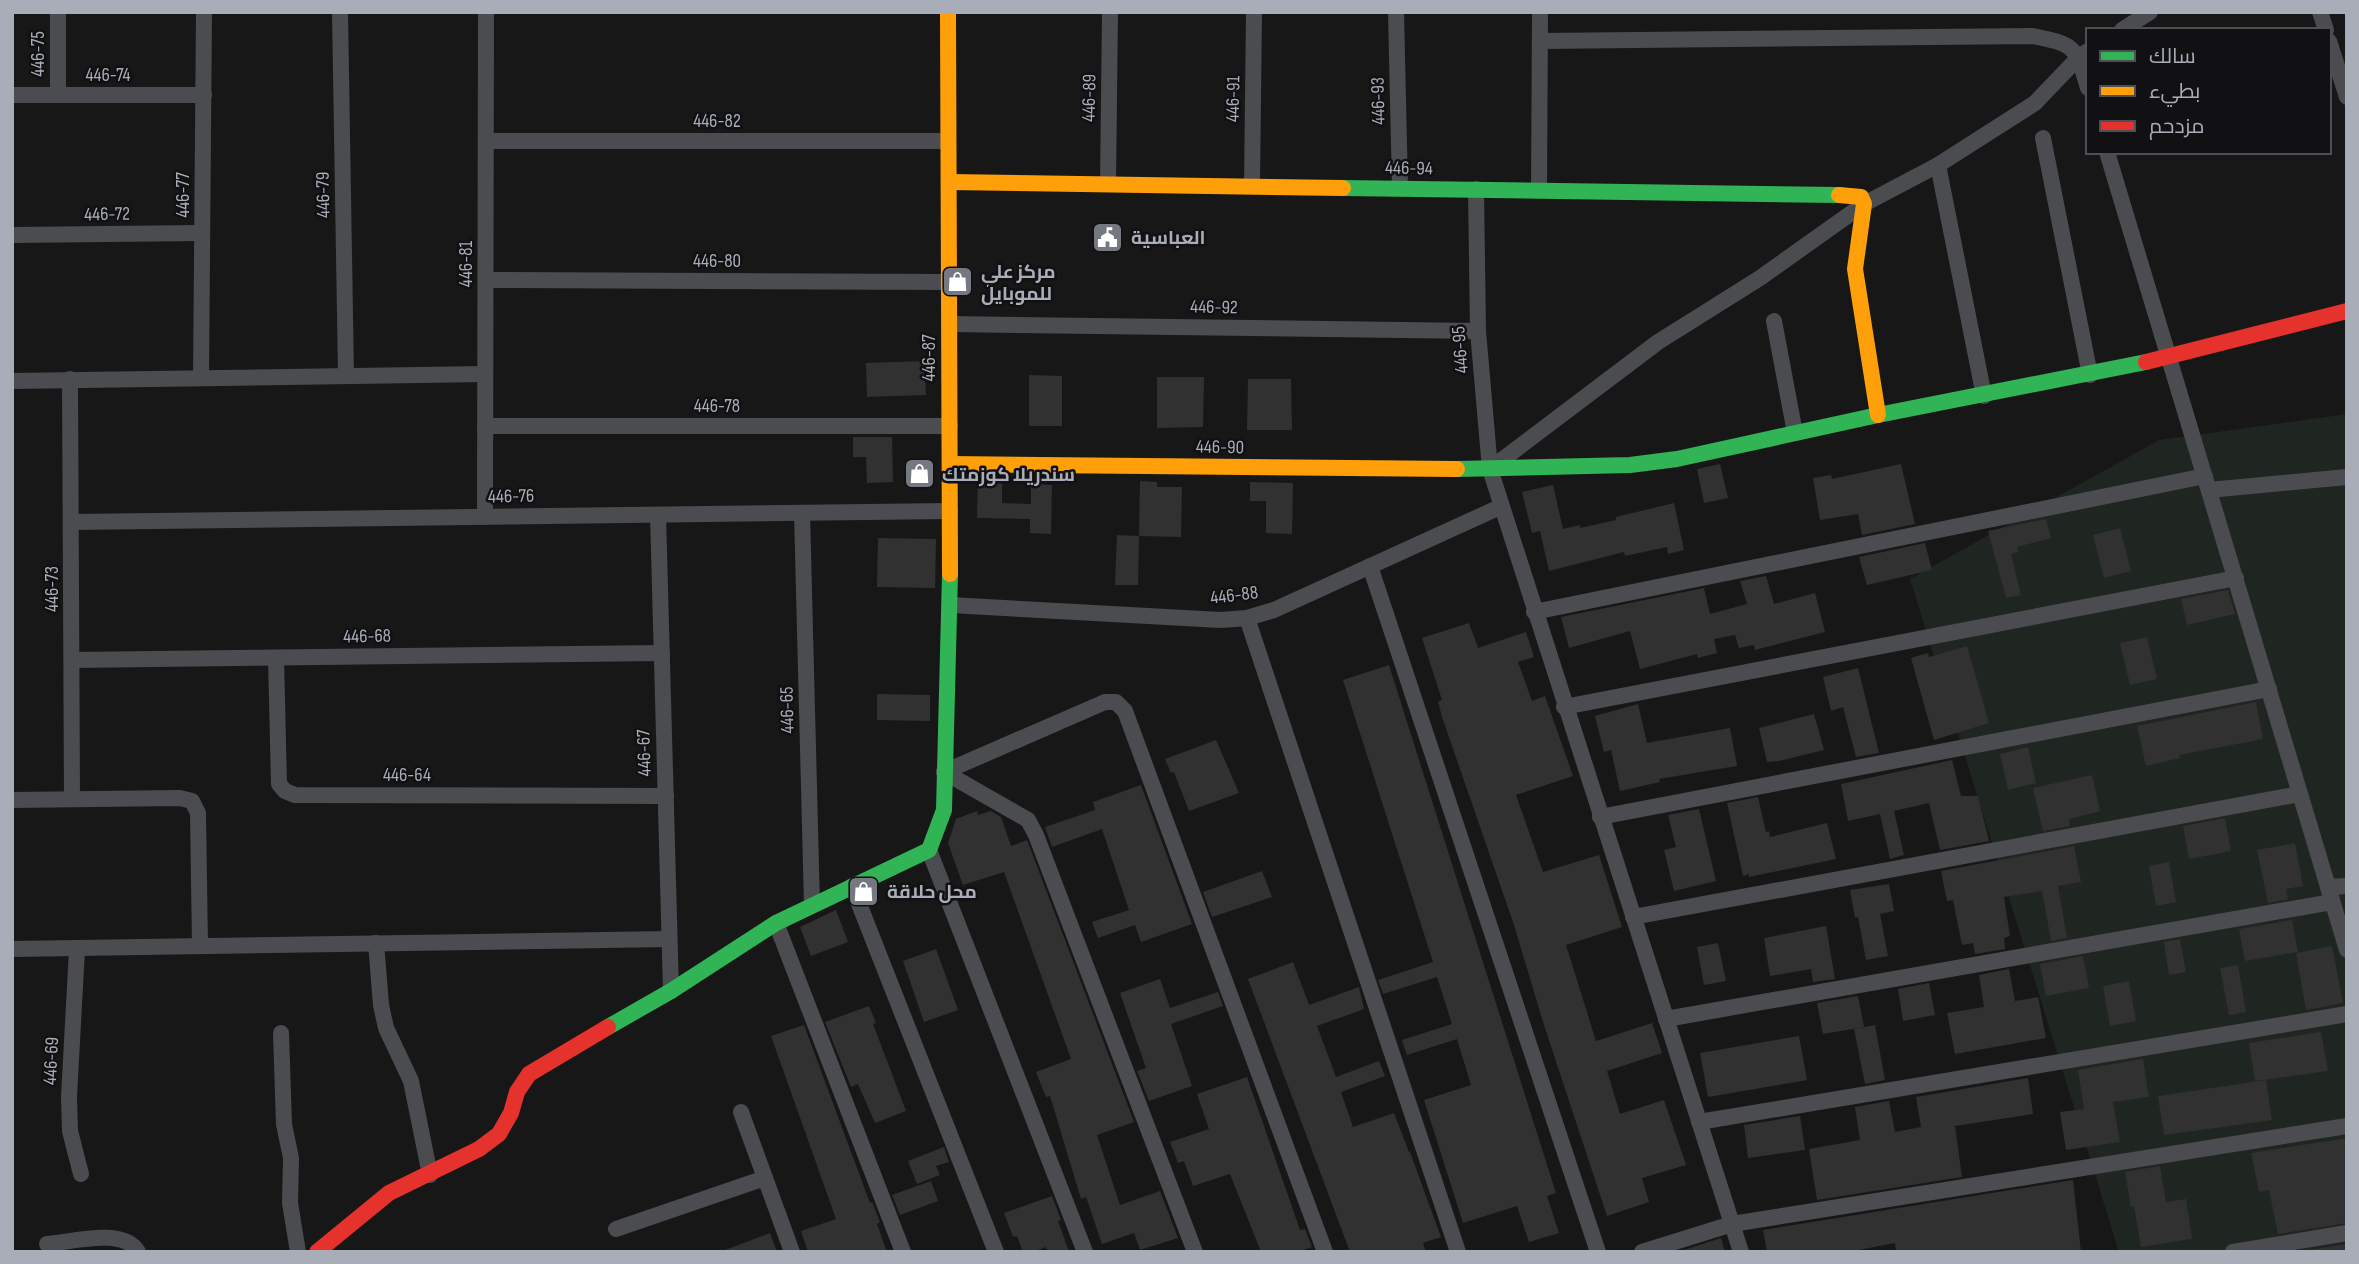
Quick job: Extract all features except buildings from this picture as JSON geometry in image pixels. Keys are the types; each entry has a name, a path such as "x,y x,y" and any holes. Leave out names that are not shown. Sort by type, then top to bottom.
{"street":[{"name":"446-75","path":"58,12 58,95"},
{"name":"446-77","path":"201,378 204,12"},
{"name":"446-79","path":"340,12 346,376"},
{"name":"446-81","path":"485,517 486,12"},
{"name":"446-87","path":"929,850 944,810 948,705 948,12"},
{"name":"446-89","path":"1108,184 1110,12"},
{"name":"446-91","path":"1252,186 1254,12"},
{"name":"446-93","path":"1396,12 1400,188"},
{"path":"1539,190 1540,12"},
{"path":"2125,28 2150,12"},
{"path":"1540,41 2033,36 2064,42 2083,54 2086,74"},
{"path":"2331,47 2347,97"},
{"path":"1489,469 1658,342 1760,278 1864,204 1938,165 2035,103 2083,54"},
{"name":"446-74","path":"12,95 204,95"},
{"path":"2043,138 2090,375"},
{"name":"446-82","path":"486,141 948,141"},
{"path":"2108,154 2347,950"},
{"path":"1938,165 1984,396"},
{"name":"446-94","path":"949,182 1854,195 1861,197 1864,204"},
{"name":"446-95","path":"1476,189 1479,331 1489,469 1741,1252"},
{"path":"1864,204 1855,269 1878,415"},
{"name":"446-72","path":"12,236 202,233"},
{"name":"446-80","path":"486,280 949,282"},
{"name":"446-90","path":"950,464 1489,469 1630,465 1676,459 1878,415 2090,375 2347,311"},
{"path":"1774,321 1795,433"},
{"name":"446-92","path":"949,324 1479,331"},
{"path":"12,381 485,374"},
{"name":"446-73","path":"70,379 72,799"},
{"name":"446-78","path":"485,426 950,426"},
{"path":"1534,612 2207,483 2347,477"},
{"name":"446-88","path":"950,605 1221,620 1247,618 1274,610 1500,507"},
{"name":"446-76","path":"72,522 950,511"},
{"name":"446-65","path":"802,513 812,905"},
{"name":"446-67","path":"658,515 671,991"},
{"path":"1370,566 1598,1252"},
{"path":"1564,707 2236,578"},
{"path":"1247,618 1458,1252"},
{"name":"446-68","path":"73,660 662,653"},
{"name":"446-64","path":"276,658 279,784 285,791 295,795 666,796"},
{"path":"1600,817 2269,689"},
{"path":"944,772 1105,702 1116,702 1125,711 1325,1252"},
{"path":"944,772 1028,821 1036,835 1195,1252"},
{"path":"1633,917 2300,794"},
{"path":"12,800 180,798 192,801 198,813 200,945"},
{"path":"317,1252 388,1193 479,1149 499,1134 511,1113 517,1092 529,1074 671,991 776,923 929,850 1085,1252"},
{"path":"852,886 996,1252"},
{"path":"1666,1019 2330,895 2347,886"},
{"path":"776,923 903,1252"},
{"path":"12,949 669,939"},
{"path":"376,943 381,1005 386,1028 411,1081 430,1175"},
{"name":"446-69","path":"76,949 69,1097 70,1131 81,1174"},
{"path":"1699,1122 2347,1014"},
{"path":"281,1033 284,1124 292,1158 290,1203 298,1252"},
{"path":"741,1112 792,1252"},
{"path":"1642,1252 1732,1224 2347,1126"},
{"path":"616,1229 765,1178"},
{"path":"2233,1252 2347,1233"},
{"path":"47,1244 117,1237 129,1241 138,1252"}],"shaded area":[{"path":"2347,414 2347,1252 2119,1252 1910,579 2159,440"}],"traffic: fast":[{"path":"1343,188 1839,195"},
{"path":"1457,469 1630,465 1677,459 1878,415 2146,362"},
{"path":"608,1027 671,991 776,923 929,850 944,810 950,574"}],"traffic: slow":[{"path":"948,12 950,574"},
{"path":"949,182 1343,188"},
{"path":"1839,195 1861,197 1864,204 1855,269 1878,415"},
{"path":"950,464 1457,469"}],"traffic: jam":[{"path":"2146,362 2347,311"},
{"path":"317,1252 389,1193 479,1149 499,1134 511,1113 517,1092 529,1074 608,1027"}],"place":[{"name":"العباسية","path":"1108,237"},
{"name":"مركز علي للموبايل","path":"958,282"},
{"name":"سندريلا كوزمتك","path":"919,474"},
{"name":"محل حلاقة","path":"864,891"}]}
